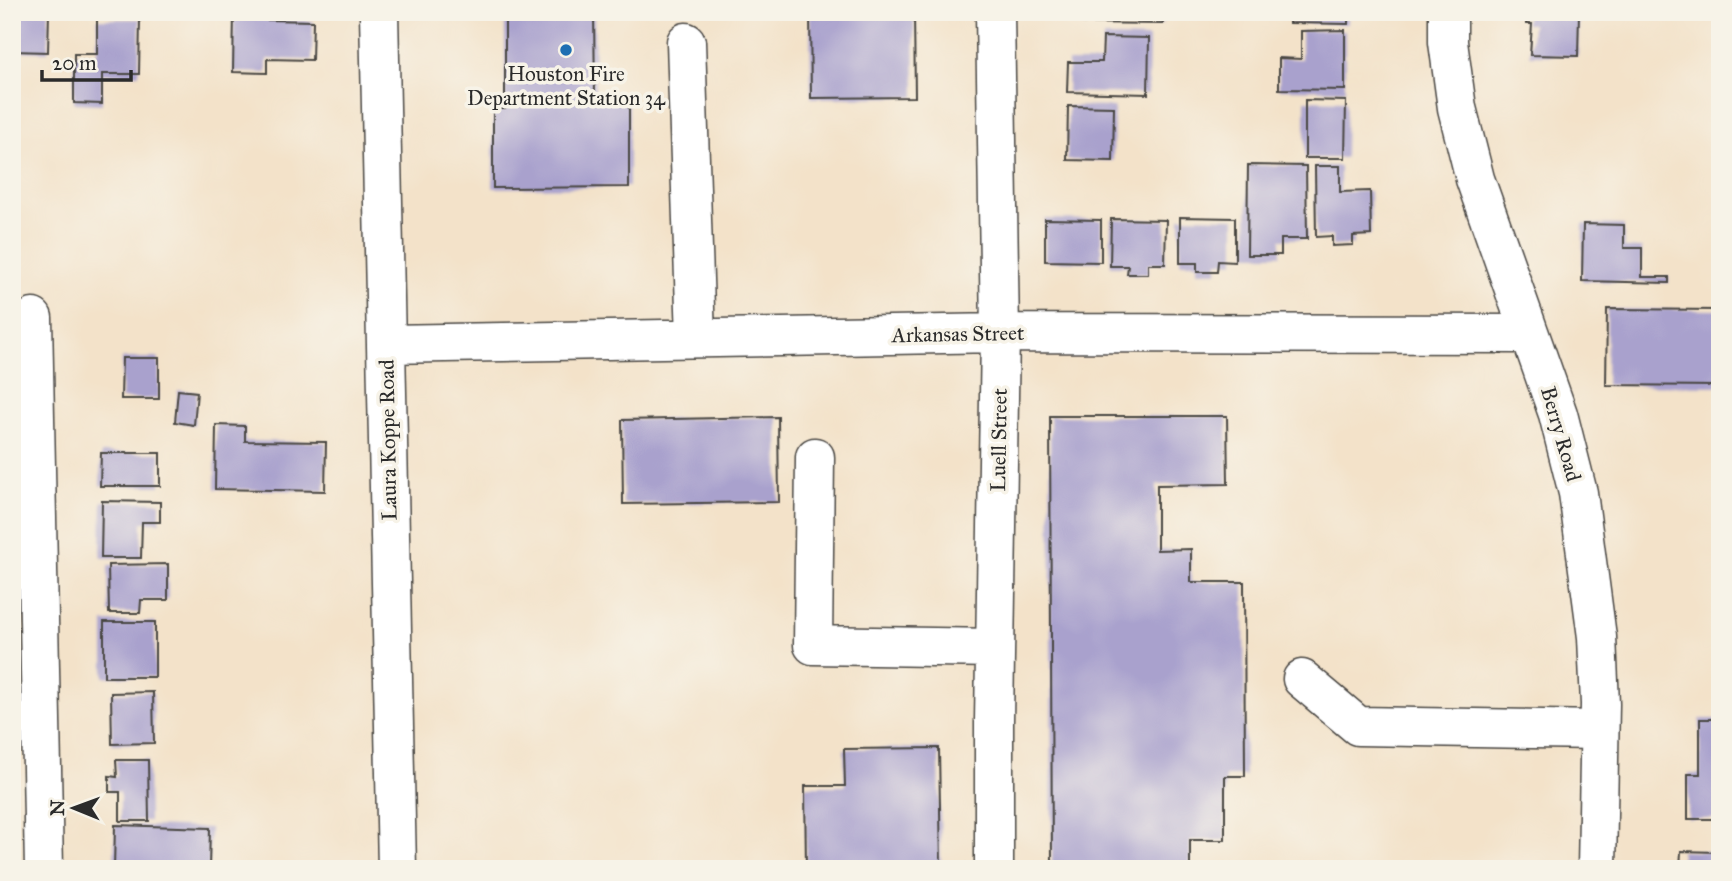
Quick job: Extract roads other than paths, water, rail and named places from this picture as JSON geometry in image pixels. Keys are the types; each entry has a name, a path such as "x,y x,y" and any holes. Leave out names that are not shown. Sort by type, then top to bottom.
{"street":[{"name":"Laura Koppe Road","path":"379,12 397,869"},
{"name":"Luell Street","path":"994,869 1000,333 995,12"},
{"name":"Berry Road","path":"1448,12 1448,42 1457,108 1475,179 1558,414 1578,493 1597,637 1597,869"},
{"path":"686,43 696,338"},
{"path":"33,318 44,869"},
{"name":"Arkansas Street","path":"386,344 1000,333 1529,334"},
{"path":"814,457 813,645 995,648"},
{"path":"1302,679 1358,726 1599,730"}],"place":[{"name":"Houston Fire Department Station 34","path":"566,50"}]}
